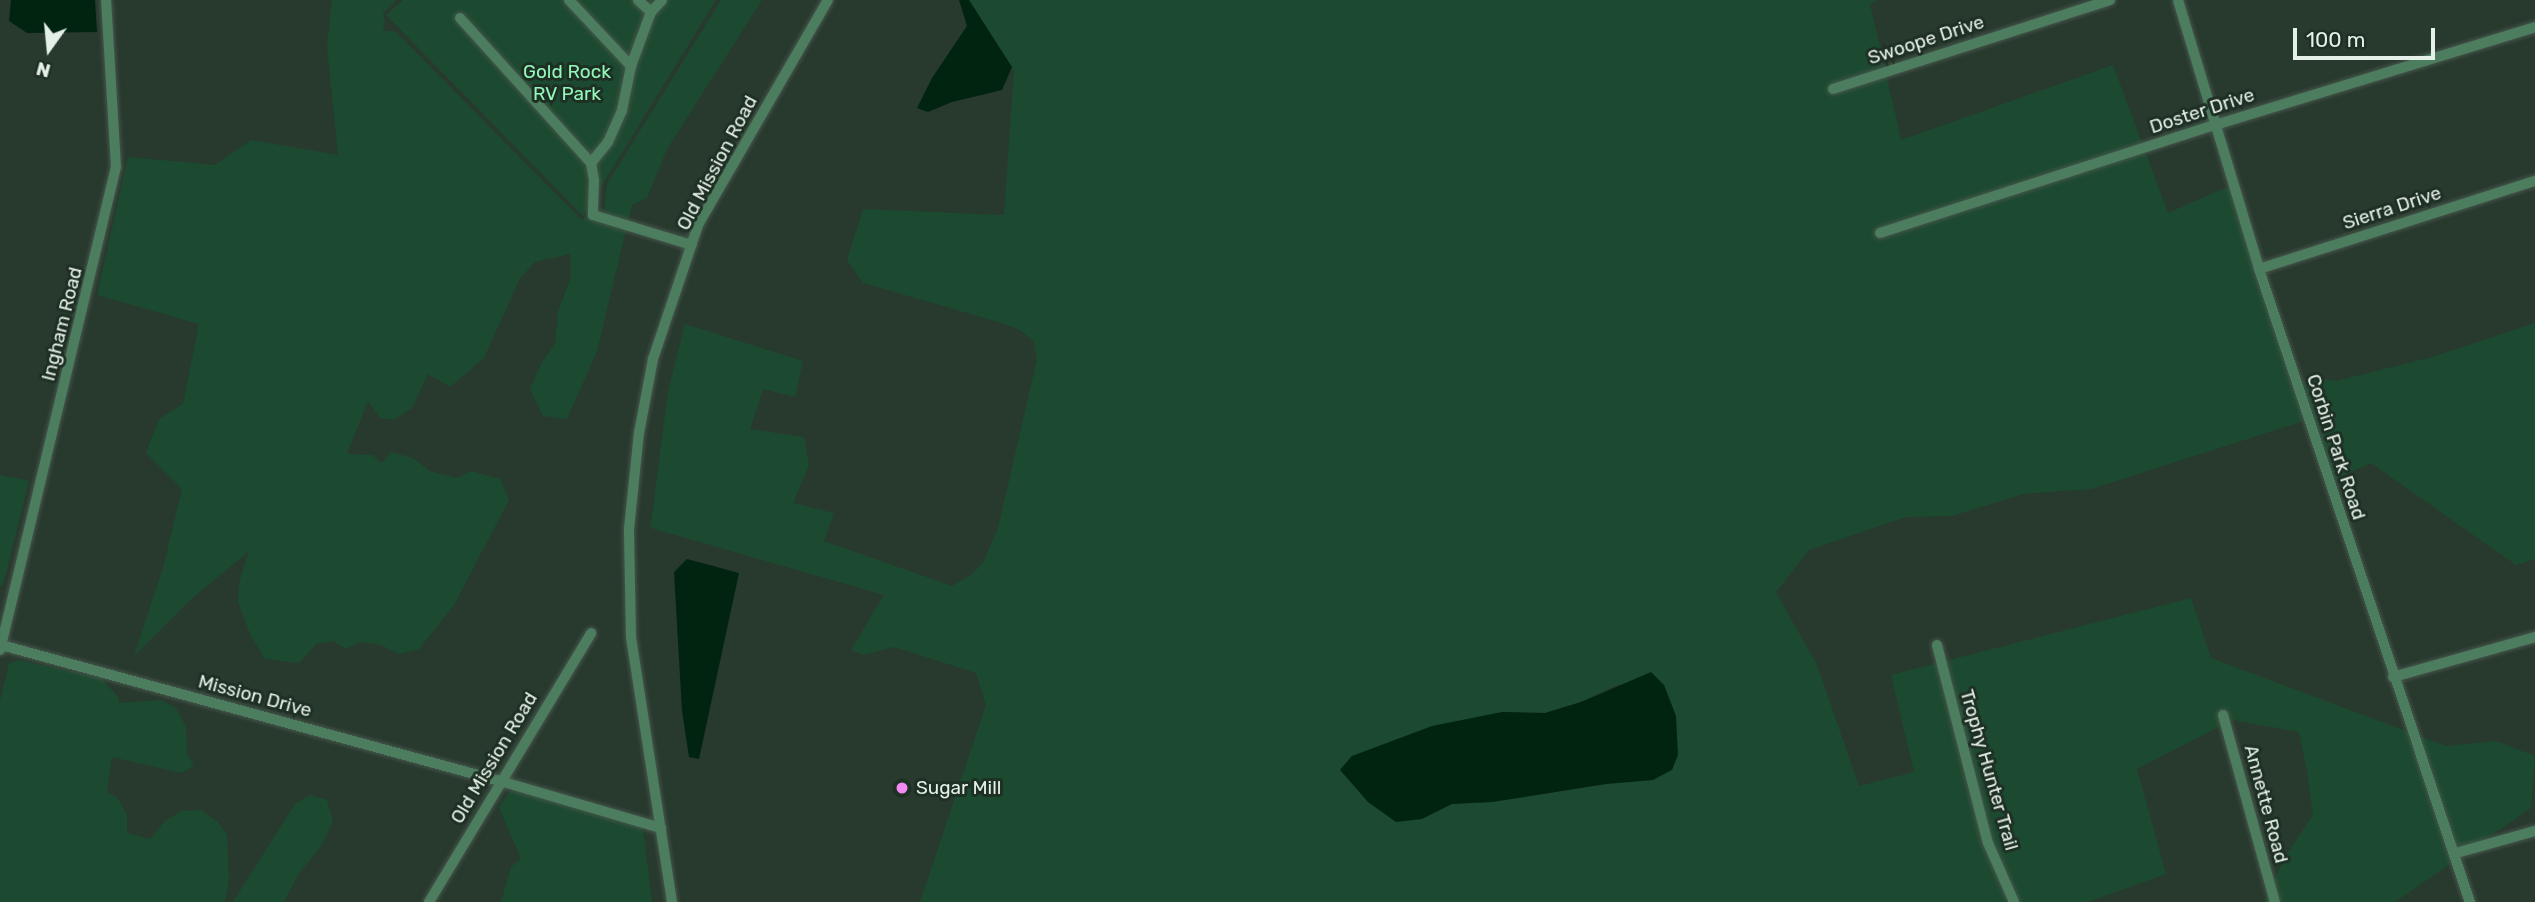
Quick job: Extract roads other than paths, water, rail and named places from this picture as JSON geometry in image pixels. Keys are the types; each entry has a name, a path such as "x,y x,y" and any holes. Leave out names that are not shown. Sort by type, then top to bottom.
{"street":[{"name":"Ingham Road","path":"1,648 116,167 106,0"},
{"path":"569,0 631,66"},
{"path":"638,0 651,12"},
{"path":"591,163 607,142 622,110 631,66 651,12 662,0"},
{"name":"Old Mission Road","path":"661,828 631,637 629,529 639,433 653,359 705,214 828,0"},
{"name":"Swoope Drive","path":"1833,89 2110,0"},
{"name":"Corbin Park Road","path":"2178,0 2259,269 2393,677 2456,853 2470,902"},
{"path":"460,18 591,163 594,180 593,215 692,245"},
{"name":"Doster Drive","path":"1880,233 2215,125 2535,27"},
{"name":"Sierra Drive","path":"2259,269 2535,181"},
{"name":"Old Mission Road","path":"429,902 591,633"},
{"path":"2393,677 2535,637"},
{"name":"Trophy Hunter Trail","path":"1937,645 1989,843 2014,902"},
{"name":"Mission Drive","path":"1,648 500,781 661,828"},
{"name":"Annette Road","path":"2223,715 2275,902"},
{"path":"661,828 672,902"},
{"path":"2456,853 2535,831"}],"place":[{"name":"Sugar Mill","path":"902,788"}],"park label":[{"name":"Gold Rock RV Park","path":"567,83"}]}
